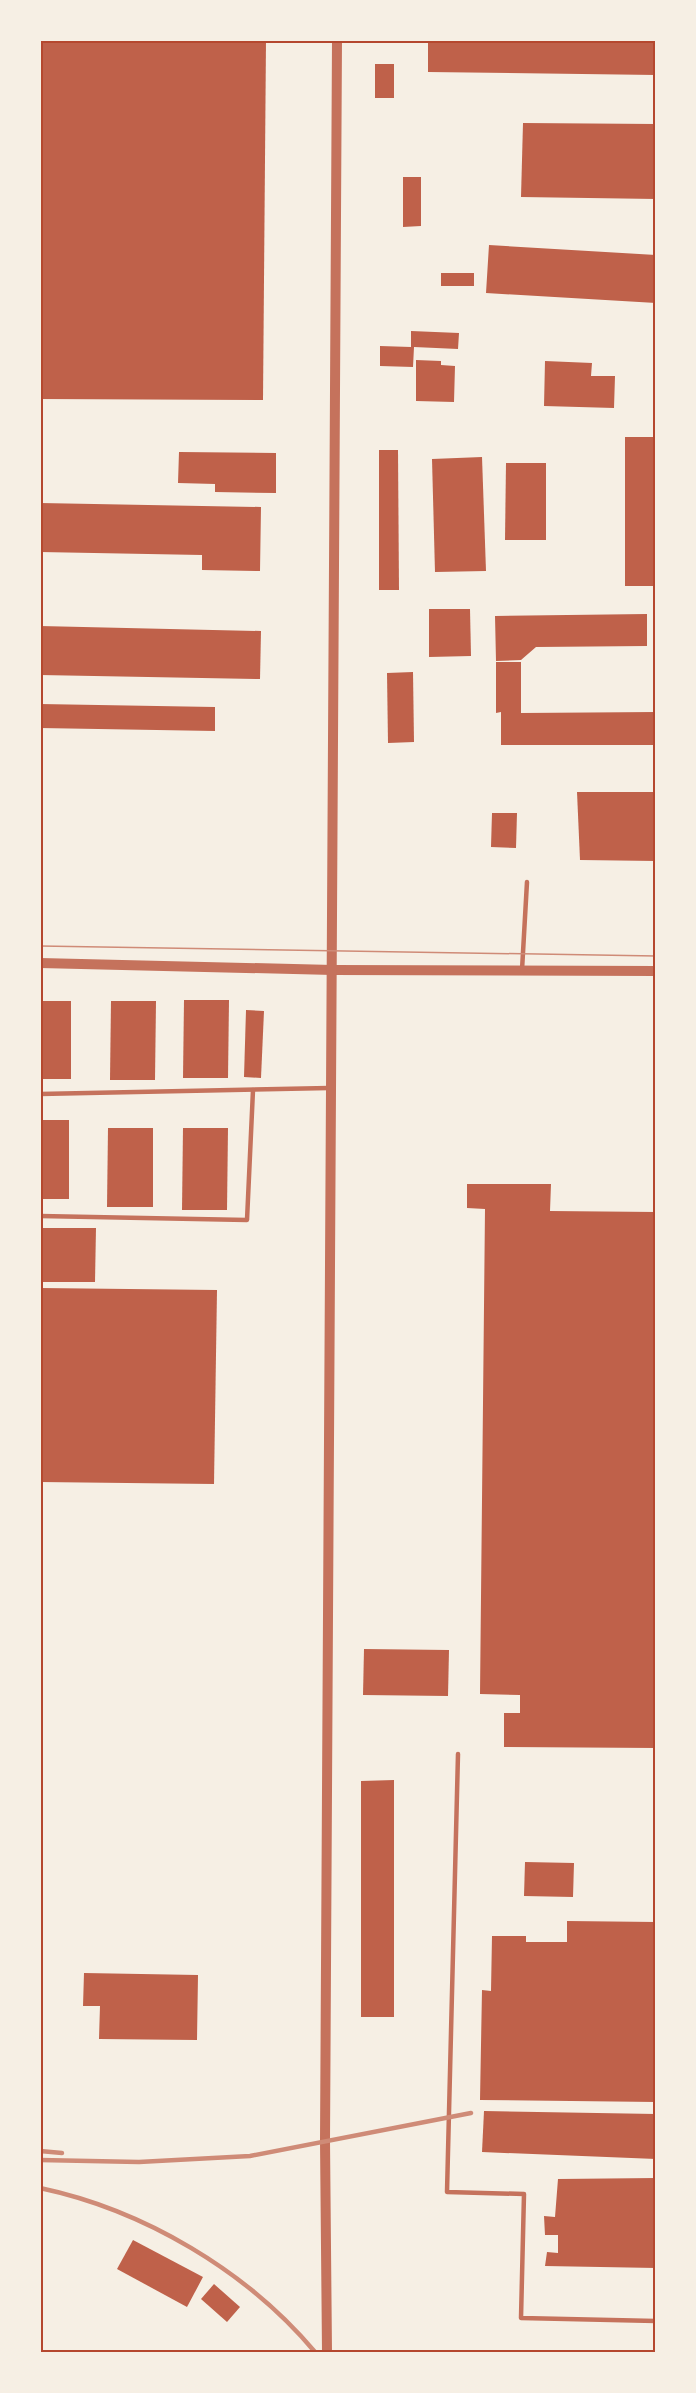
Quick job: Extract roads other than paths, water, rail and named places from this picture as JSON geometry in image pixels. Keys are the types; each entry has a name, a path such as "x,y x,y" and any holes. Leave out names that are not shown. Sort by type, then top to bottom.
{"street":[{"path":"327,2352 325,2129 337,40"},
{"path":"40,963 333,970 656,970"}],"lane":[{"path":"522,970 527,882"},
{"path":"40,1094 332,1088"},
{"path":"40,1216 246,1220 253,1090"},
{"path":"458,1754 447,2192 524,2194 521,2318 656,2321"}],"tram line":[{"path":"40,946 656,956"}],"railway":[{"path":"40,2160 139,2162 250,2156 471,2113"},
{"path":"40,2151 62,2153"},
{"path":"40,2188 79,2198 117,2212 155,2228 191,2248 226,2270 258,2295 315,2352"}]}
